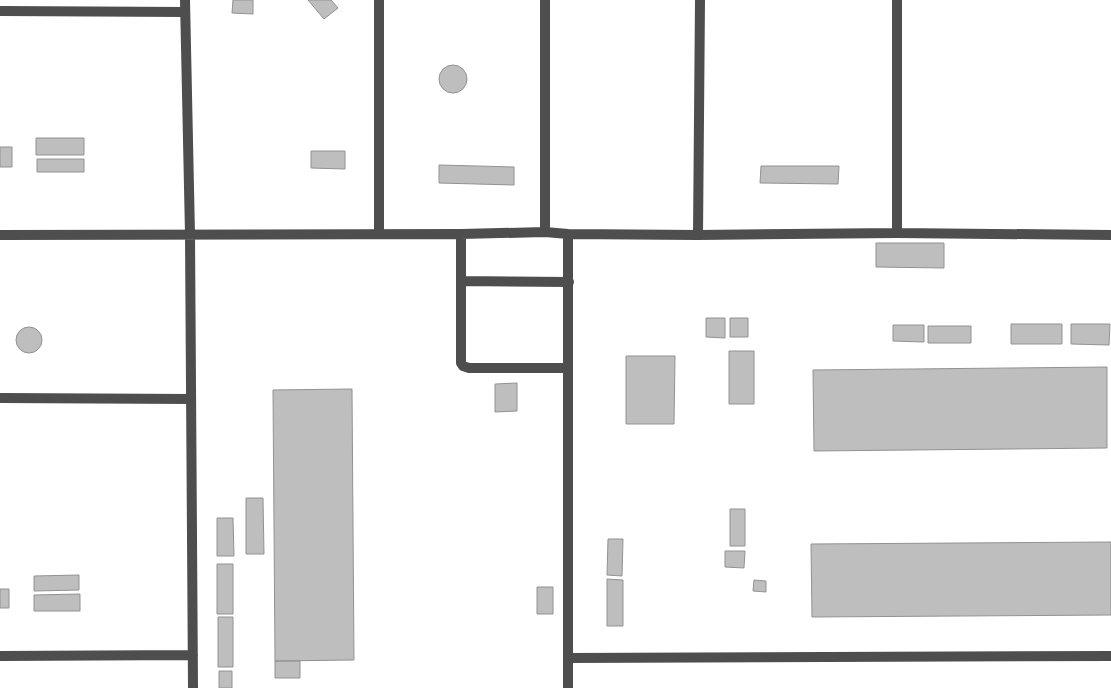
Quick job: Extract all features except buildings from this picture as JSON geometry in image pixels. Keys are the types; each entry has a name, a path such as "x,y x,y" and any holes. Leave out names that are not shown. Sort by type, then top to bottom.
{"lane":[{"path":"185,0 190,234 193,688"},
{"path":"379,0 379,234"},
{"path":"544,232 545,0"},
{"path":"698,235 700,0"},
{"path":"897,0 897,233"},
{"path":"0,10 185,12"},
{"path":"0,235 461,234 544,232 568,234 698,235 897,233 1111,235"},
{"path":"461,234 461,363 463,366 469,368 568,368"},
{"path":"568,234 568,688"},
{"path":"461,281 569,282"},
{"path":"0,398 191,399"},
{"path":"0,656 193,655"},
{"path":"568,658 1111,656"}]}
